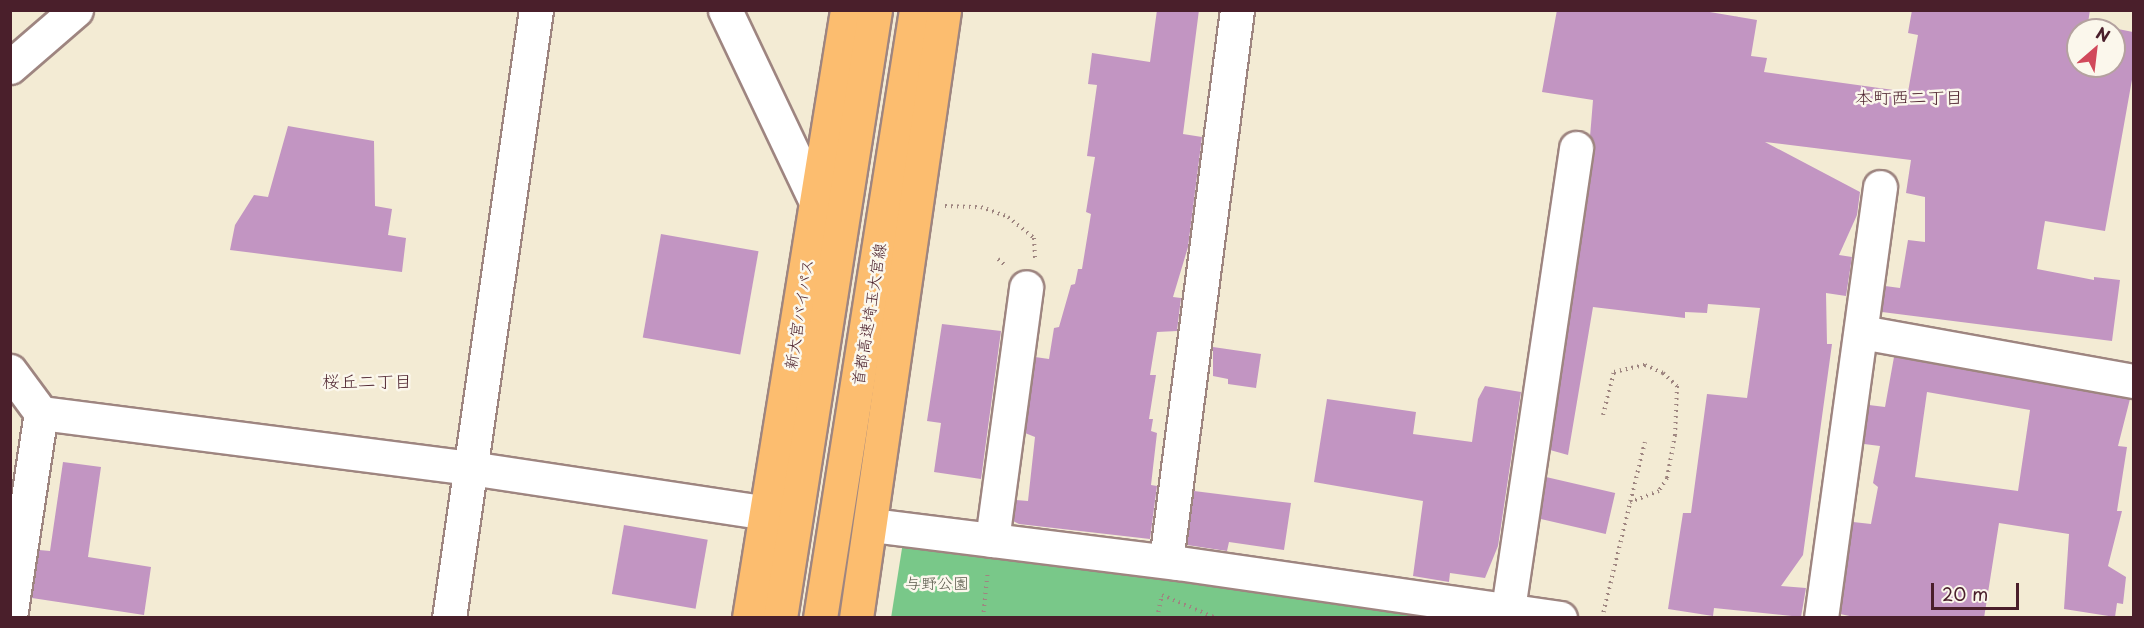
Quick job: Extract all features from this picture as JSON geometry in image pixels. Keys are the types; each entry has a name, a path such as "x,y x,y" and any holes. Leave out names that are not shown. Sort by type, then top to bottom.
{"highway":[{"name":"新大宮バイパス","path":"749,618 847,10"},
{"path":"780,618 875,10"},
{"name":"首都高速埼玉大宮線","path":"820,618 916,10"},
{"path":"856,618 944,10"}],"street":[{"path":"10,68 76,10"},
{"path":"449,618 536,10"},
{"path":"725,10 816,202"},
{"path":"1167,561 1237,10"},
{"path":"1508,609 1576,148"},
{"path":"1821,618 1880,187"},
{"path":"992,540 1026,287"},
{"path":"1861,332 2133,381"},
{"path":"10,372 41,412 470,468 766,513"},
{"path":"10,617 41,412"},
{"path":"871,525 1167,561 1560,618"}],"path":[{"path":"945,206 981,207 1008,217 1034,238 1035,261 1026,287"},
{"path":"1603,416 1614,372 1645,365 1663,373 1677,386 1675,435 1667,478 1659,491 1630,502"},
{"path":"1602,618 1645,442"},
{"path":"983,618 992,540"},
{"path":"1162,595 1216,618"}],"green space":[{"name":"与野公園","path":"903,542 1188,579 1442,618 891,618"}],"building":[{"path":"1157,10 1199,10 1183,134 1202,137 1188,247 1173,297 1181,298 1177,331 1157,332 1150,375 1156,375 1149,419 1153,419 1151,431 1157,433 1151,485 1157,486 1150,539 1019,524 1013,521 1016,500 1028,501 1035,437 1025,433 1035,357 1049,359 1054,328 1059,327 1071,285 1075,284 1078,269 1082,269 1091,214 1086,212 1095,157 1087,156 1097,85 1088,84 1092,53 1150,62"},
{"path":"1557,10 1698,10 1757,20 1751,56 1767,58 1764,72 1908,92 1918,35 1908,33 1912,10 2090,10 2089,18 2066,18 2066,78 2126,78 2126,31 2133,32 2133,74 2105,231 2045,221 2037,269 2094,280 2094,277 2120,280 2112,341 1882,312 1885,286 1900,288 1908,240 1925,242 1925,197 1906,193 1911,160 1765,142 1860,192 1857,215 1839,255 1852,257 1846,296 1826,293 1827,344 1832,344 1803,555 1781,586 1806,588 1801,617 1714,608 1713,616 1668,609 1683,513 1691,513 1707,394 1747,398 1760,308 1708,304 1707,313 1685,312 1685,318 1593,307 1568,455 1550,450 1595,150 1590,137 1593,100 1542,92"},
{"path":"288,126 374,141 375,206 392,209 388,235 406,238 402,272 230,250 235,225 254,195 268,197"},
{"path":"661,234 758,251 740,355 643,337"},
{"path":"942,324 1001,331 981,479 934,472 941,423 927,421"},
{"path":"1213,347 1261,354 1256,388 1228,384 1228,379 1213,376"},
{"path":"1894,357 2130,399 2118,446 2127,447 2117,511 2122,511 2108,566 2126,577 2123,604 2117,603 2115,617 2064,609 2069,534 1999,523 1984,618 1859,618 1840,614 1853,522 1871,524 1878,487 1873,483 1880,446 1864,444 1869,405 1885,407","holes":["1927,392 2030,410 2018,491 1915,477"]},
{"path":"1485,386 1521,392 1498,546 1485,578 1450,573 1449,582 1413,576 1423,501 1314,482 1327,399 1416,412 1413,434 1472,442 1478,399"},
{"path":"63,462 101,467 88,557 151,567 144,615 32,598 39,550 50,551"},
{"path":"1546,477 1615,493 1606,534 1537,518"},
{"path":"1194,491 1291,503 1284,550 1229,542 1227,551 1187,545"},
{"path":"624,525 708,540 696,609 612,594"}],"district":[{"name":"本町西二丁目","path":"1909,97"},
{"name":"桜丘二丁目","path":"367,381"}]}
